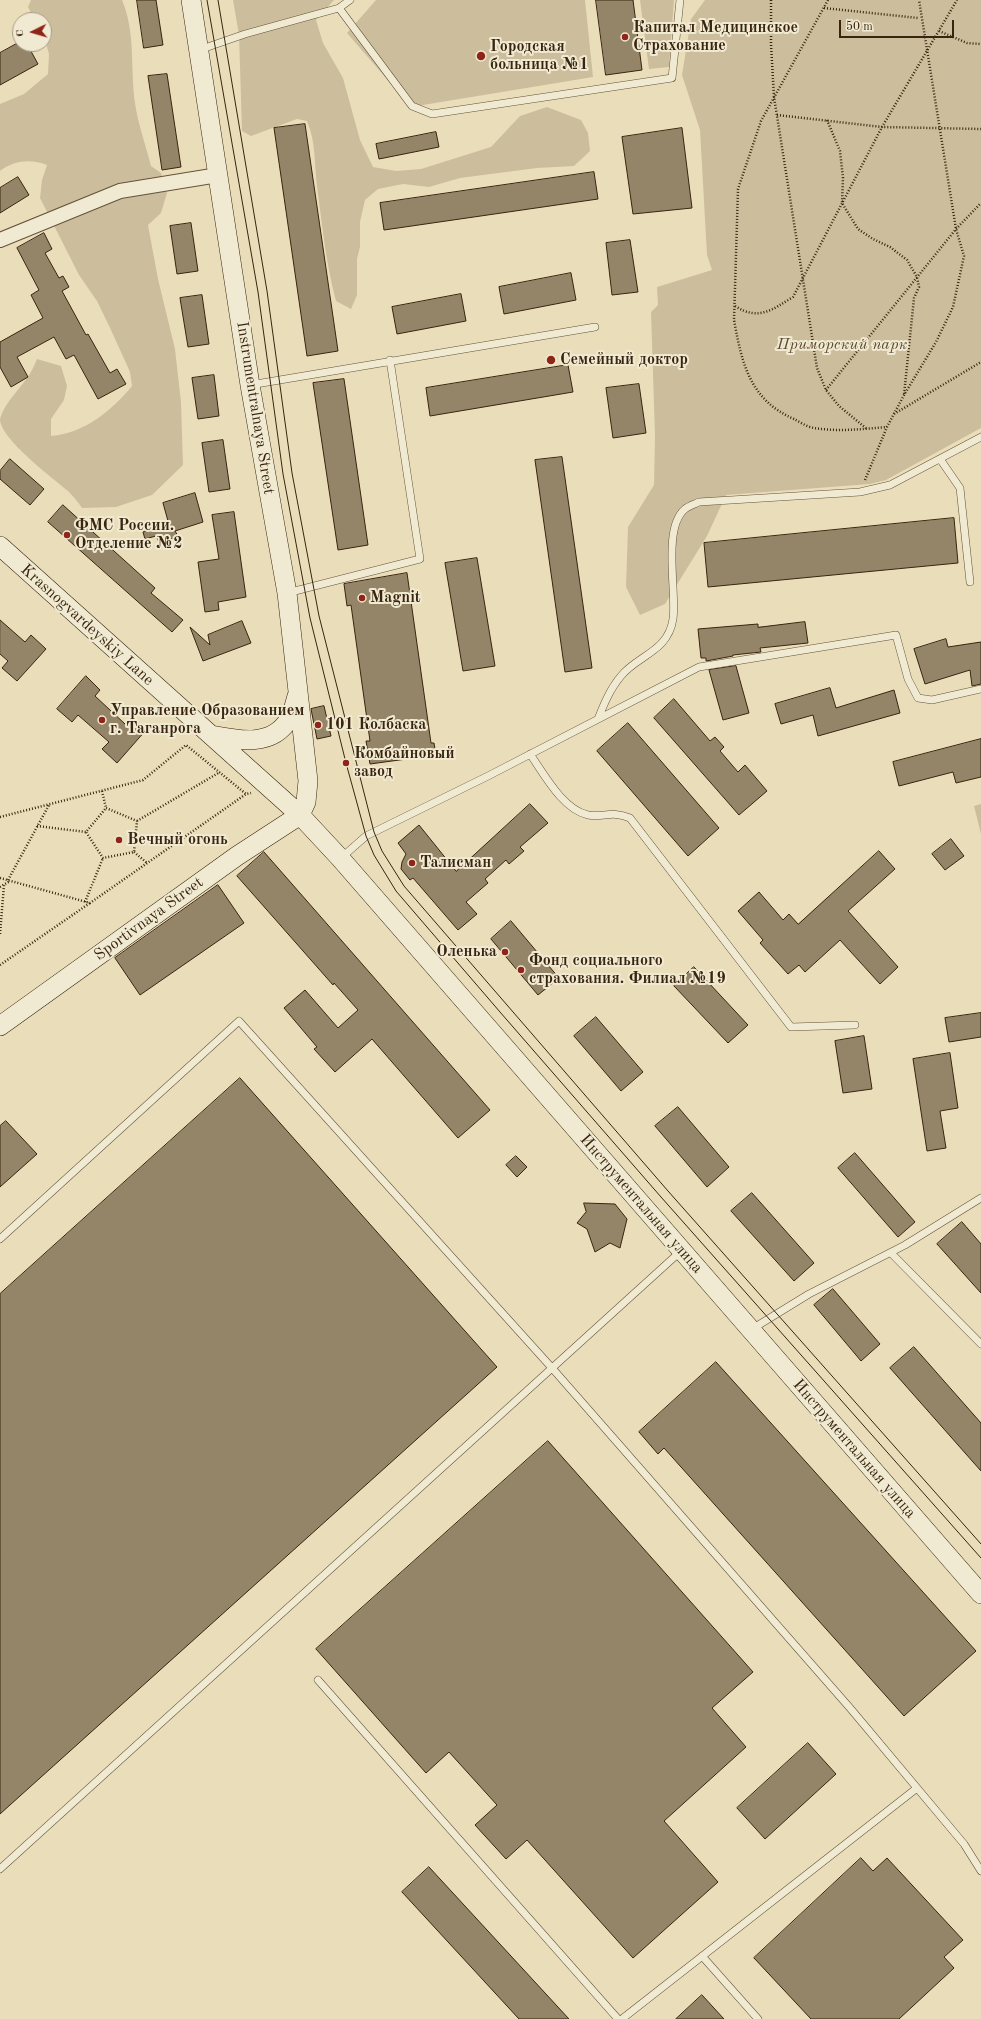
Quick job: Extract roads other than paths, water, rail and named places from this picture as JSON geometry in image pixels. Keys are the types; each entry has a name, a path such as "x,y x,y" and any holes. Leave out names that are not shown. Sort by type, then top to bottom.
{"street":[{"name":"Instrumentralnaya Street","path":"191,0 250,385 286,593 299,692 308,781 306,802 300,815"},
{"path":"0,240 120,191 218,175"},
{"name":"Krasnogvardeyskiy Lane","path":"3,554 300,815"},
{"path":"209,734 240,741 271,737 289,720 299,692"},
{"name":"Инструментальная улица","path":"300,815 340,858 981,1594"},
{"name":"Sportivnaya Street","path":"0,1026 237,856 300,815"}],"lane":[{"path":"199,50 245,34 339,8 350,0"},
{"path":"339,8 412,106 432,114 672,78 680,0"},
{"path":"250,385 594,326"},
{"path":"286,593 420,558 390,360"},
{"path":"598,719 608,694 621,675 661,645 669,633 673,619 672,542 675,524 685,509 699,502 860,492 890,484 981,437"},
{"path":"940,458 960,488 970,582"},
{"path":"340,858 366,836 699,667 896,635 908,679 918,698 932,700 981,689"},
{"path":"530,754 566,804 588,815 620,814 630,818 791,1027 855,1025"},
{"path":"0,1238 239,1021 552,1368 850,1708 964,1844 981,1871"},
{"path":"751,1330 809,1294 891,1253 981,1198"},
{"path":"0,1869 681,1250"},
{"path":"891,1253 981,1344"},
{"path":"318,1680 618,2019"},
{"path":"622,2019 917,1788"},
{"path":"702,1956 758,2019"}],"tram line":[{"path":"207,0 258,292 283,474 310,618 346,763 366,836 374,855 396,891 500,1012 661,1197 981,1558"},
{"path":"218,0 267,291 292,473 319,616 374,832 382,851 404,886 668,1191 981,1544"}],"place":[{"name":"Капитал Медицинское Страхование","path":"625,37"},
{"name":"Городская больница №1","path":"481,56"},
{"name":"Семейный доктор","path":"551,360"},
{"name":"ФМС России. Отделение №2","path":"67,535"},
{"name":"Magnit","path":"362,598"},
{"name":"Управление Образованием г. Таганрога","path":"102,720"},
{"name":"101 Колбаска","path":"318,725"},
{"name":"Комбайновый завод","path":"346,763"},
{"name":"Вечный огонь","path":"119,840"},
{"name":"Талисман","path":"412,863"},
{"name":"Оленька","path":"505,952"},
{"name":"Фонд социального страхования. Филиал №19","path":"521,970"}],"park label":[{"name":"Приморский парк","path":"842,345"}]}
